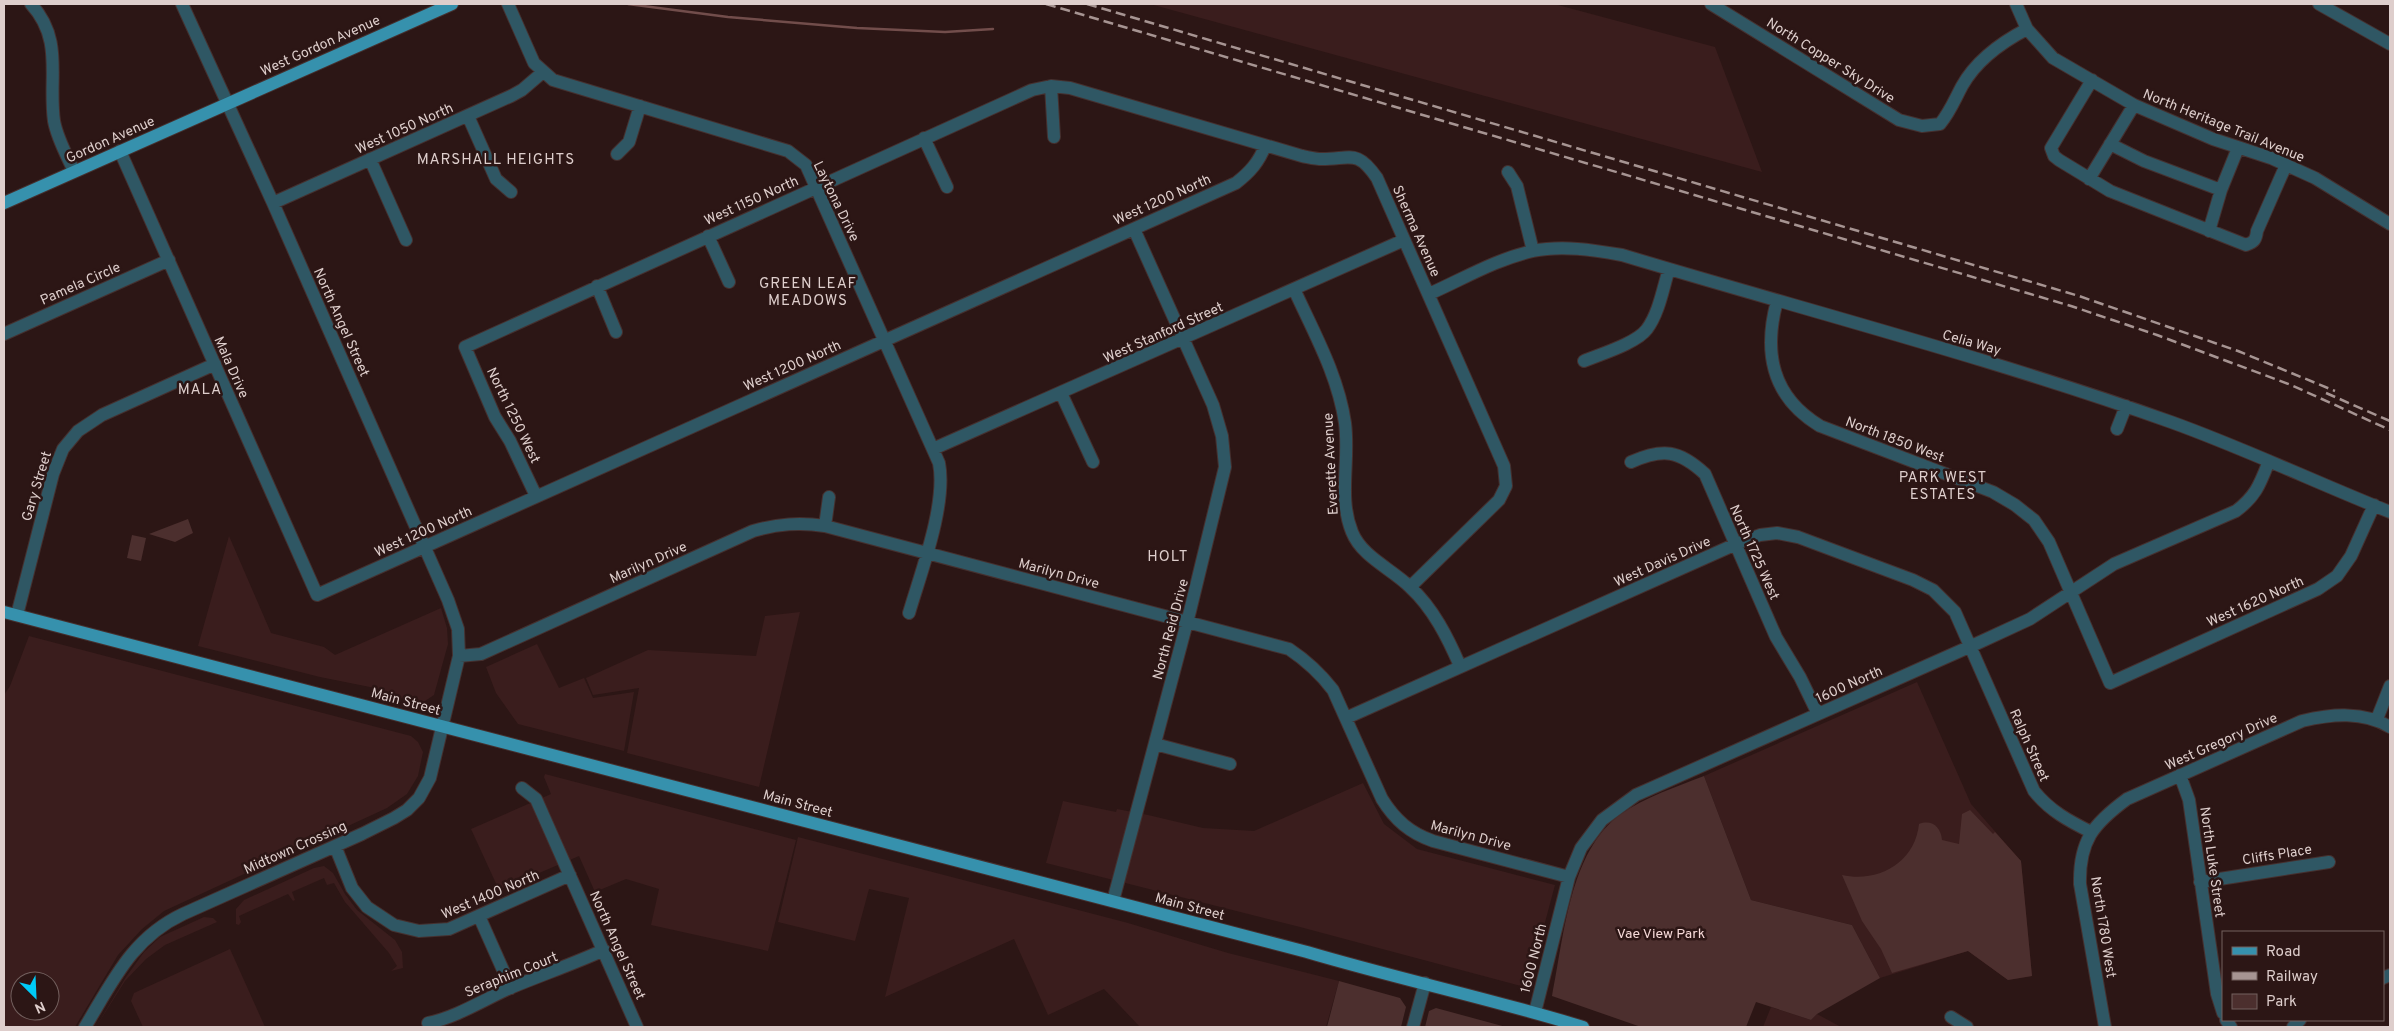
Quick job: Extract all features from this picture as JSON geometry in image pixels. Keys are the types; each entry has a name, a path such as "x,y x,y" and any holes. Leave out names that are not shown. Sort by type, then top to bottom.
{"main road":[{"name":"West Gordon Avenue","path":"228,102 452,4"},
{"name":"Gordon Avenue","path":"4,203 228,102"},
{"name":"Main Street","path":"4,612 1113,901 1307,952 1364,969 1425,983 1535,1012 1583,1027"}],"street":[{"path":"31,4 44,21 50,36 53,50 52,101 54,124 74,171"},
{"name":"North Angel Street","path":"182,4 273,203 456,620 460,656"},
{"name":"Laytona Drive","path":"508,4 534,63 553,80 564,85 788,151 806,165 933,449 942,480 940,500 909,613"},
{"name":"North Copper Sky Drive","path":"1710,4 1899,120 1922,126 1940,124 1950,111 1963,84 1981,62 2006,40 2027,29"},
{"name":"North Heritage Trail Avenue","path":"2016,4 2027,29 2053,58 2134,105 2213,139 2286,165 2315,178 2390,224"},
{"path":"2319,4 2390,44"},
{"name":"West 1050 North","path":"273,203 522,90 543,72"},
{"path":"2092,80 2051,148 2054,156 2059,160 2110,191 2246,246 2254,242 2286,165"},
{"path":"1051,86 1054,137"},
{"name":"West 1150 North","path":"464,346 1032,90 1051,86"},
{"name":"Sherma Avenue","path":"1051,86 1070,88 1265,146 1321,159 1338,156 1353,157 1368,165 1377,178 1504,466 1506,486 1499,500 1410,587"},
{"path":"2089,179 2134,105"},
{"path":"617,154 630,142 640,106"},
{"path":"468,116 496,178 511,192"},
{"path":"924,138 947,187"},
{"path":"2110,144 2144,161 2222,190"},
{"name":"West 1200 North","path":"317,594 1236,183 1250,172 1265,146"},
{"path":"2209,231 2238,148"},
{"name":"Mala Drive","path":"120,151 317,594"},
{"path":"370,159 406,240"},
{"path":"1508,172 1518,186 1533,251"},
{"name":"North Reid Drive","path":"1113,901 1187,622 1221,490 1225,467 1222,436 1213,405 1134,229"},
{"path":"708,236 729,282"},
{"name":"West Stanford Street","path":"933,449 1404,240"},
{"name":"Celia Way","path":"1429,294 1502,261 1533,251 1557,249 1590,250 1622,255 2033,376 2126,406 2269,461 2390,512"},
{"name":"Pamela Circle","path":"4,334 169,260"},
{"path":"1584,361 1639,337 1646,330 1652,320 1669,269"},
{"path":"597,286 616,332"},
{"name":"Everette Avenue","path":"1294,289 1332,372 1341,399 1346,453 1345,504 1347,519 1353,535 1364,550 1410,587 1427,606 1441,627 1460,666"},
{"name":"North 1850 West","path":"1777,301 1770,337 1771,360 1787,399 1803,416 1820,426 1993,492 2015,505 2034,520 2049,542 2110,683"},
{"name":"North 1250 West","path":"464,346 495,417 510,441 536,496"},
{"name":"Gary Street","path":"17,616 53,474 63,449 78,432 102,415 215,364"},
{"path":"1061,393 1093,462"},
{"path":"2117,429 2126,406"},
{"name":"North 1725 West","path":"1631,462 1651,453 1672,453 1690,460 1705,474 1776,637 1800,677 1818,714"},
{"name":"1600 North","path":"1535,1012 1569,877 1581,848 1590,834 1602,820 1621,804 1636,795 2030,619 2114,564 2236,511 2250,501 2258,488 2269,461"},
{"path":"825,526 829,497"},
{"name":"West 1620 North","path":"2110,683 2318,590 2337,576 2351,556 2374,505"},
{"name":"Marilyn Drive","path":"460,656 481,654 753,531 777,524 805,523 825,526 1289,649 1322,675 1333,690 1382,799 1391,813 1405,826 1418,836 1433,841 1569,877"},
{"name":"West Davis Drive","path":"1346,718 1736,544 1760,535 1777,533 1798,537 1913,580 1934,590 1946,600 1955,612 1970,647"},
{"name":"Ralph Street","path":"1970,647 2034,791 2045,805 2059,815 2091,832"},
{"name":"Midtown Crossing","path":"85,1027 126,961 141,943 158,928 184,914 394,818 419,798 430,778 460,656"},
{"path":"2390,686 2377,719 2390,727"},
{"name":"West Gregory Drive","path":"2091,832 2110,811 2127,799 2302,721 2327,715 2348,715 2377,719"},
{"path":"1154,744 1230,764"},
{"name":"North Luke Street","path":"2180,775 2189,800 2217,994 2222,1010"},
{"name":"North Angel Street","path":"522,788 536,799 637,1027"},
{"name":"North 1780 West","path":"2091,832 2083,847 2080,865 2080,884 2102,1027"},
{"name":"West 1400 North","path":"335,846 352,888 367,907 387,922 402,928 419,931 442,931 570,875"},
{"name":"Cliffs Place","path":"2200,882 2329,862"},
{"path":"479,916 511,988"},
{"name":"Seraphim Court","path":"428,1023 444,1019 511,988 576,964 604,950"},
{"path":"1413,1027 1425,983"},
{"path":"1951,1017 1967,1027"}],"shaded area":[{"path":"1150,4 1554,4 1715,47 1762,172"},
{"path":"229,536 271,633 324,647 335,655 441,608 447,628 448,644 434,695 425,701 415,703 370,687 320,677 198,646"},
{"path":"800,612 759,787 627,753 639,688 593,695 586,678 648,650 756,656 765,616"},
{"path":"29,636 411,736 418,742 423,752 418,776 407,794 387,808 164,911 142,929 118,955 75,1027 4,1027 4,695 10,686"},
{"path":"537,644 559,688 584,678 593,698 634,692 624,751 518,724 496,693 486,667"},
{"path":"1917,682 1971,804 2021,861 2032,976 2008,980 1968,951 1880,978 1852,925 1751,900 1704,776"},
{"path":"545,774 796,840 768,951 651,925 659,889 626,879 595,892 579,856 499,890 471,829 551,794 544,777"},
{"path":"1363,783 1384,824 1417,849 1555,885 1529,982 1521,986 1300,927 1046,863 1063,801 1116,812 1117,809 1203,828 1254,831"},
{"path":"798,837 1128,923 1228,953 1339,981 1326,1027 1140,1027 1104,989 1048,1015 1014,939 885,997 909,898 869,889 855,941 778,922"},
{"path":"324,866 333,873 357,910 395,940 402,952 403,968 391,971 397,966 389,953 345,902 334,883 327,885 324,878 292,892 295,900 293,901 288,894 239,916 241,922 239,925 236,924 236,909 244,900 314,868"},
{"path":"204,917 213,918 217,922 165,945 146,959 125,981 96,1027 126,977 144,952 160,937"},
{"path":"230,949 265,1027 143,1027 131,1001 134,993"},
{"path":"1771,1007 1811,1020 1817,1014 1841,1027 1763,1027"}],"green space":[{"path":"188,519 193,533 175,542 149,534"},
{"path":"132,535 146,538 141,561 127,558"},
{"name":"Vae View Park","path":"1704,776 1751,900 1852,925 1880,978 1817,1014 1811,1020 1756,1002 1746,1027 1641,1027 1552,996 1565,923 1579,873 1590,850 1604,830 1630,808 1640,802"},
{"path":"1970,810 1993,834 1995,832 2021,861 2032,976 2008,980 1968,951 1892,973 1881,949 1862,921 1842,875 1855,877 1869,876 1893,867 1910,850 1916,838 1919,824 1932,823 1940,831 1942,840 1959,844 1962,814"},
{"path":"1339,981 1400,998 1406,1007 1401,1027 1327,1027"},
{"path":"1436,1008 1506,1027 1425,1027 1429,1011"}],"waterway":[{"path":"628,4 728,17 857,28 945,32 993,29"}],"railway":[{"path":"1046,4 2071,306 2157,335 2291,385 2390,430"},
{"path":"1087,4 2079,296 2238,351 2335,391"},
{"path":"2326,393 2390,421"}],"district":[{"name":"MARSHALL HEIGHTS","path":"496,159"},
{"name":"GREEN LEAF MEADOWS","path":"808,292"},
{"name":"MALA","path":"200,389"},
{"name":"PARK WEST ESTATES","path":"1943,486"},
{"name":"HOLT","path":"1168,556"}]}
